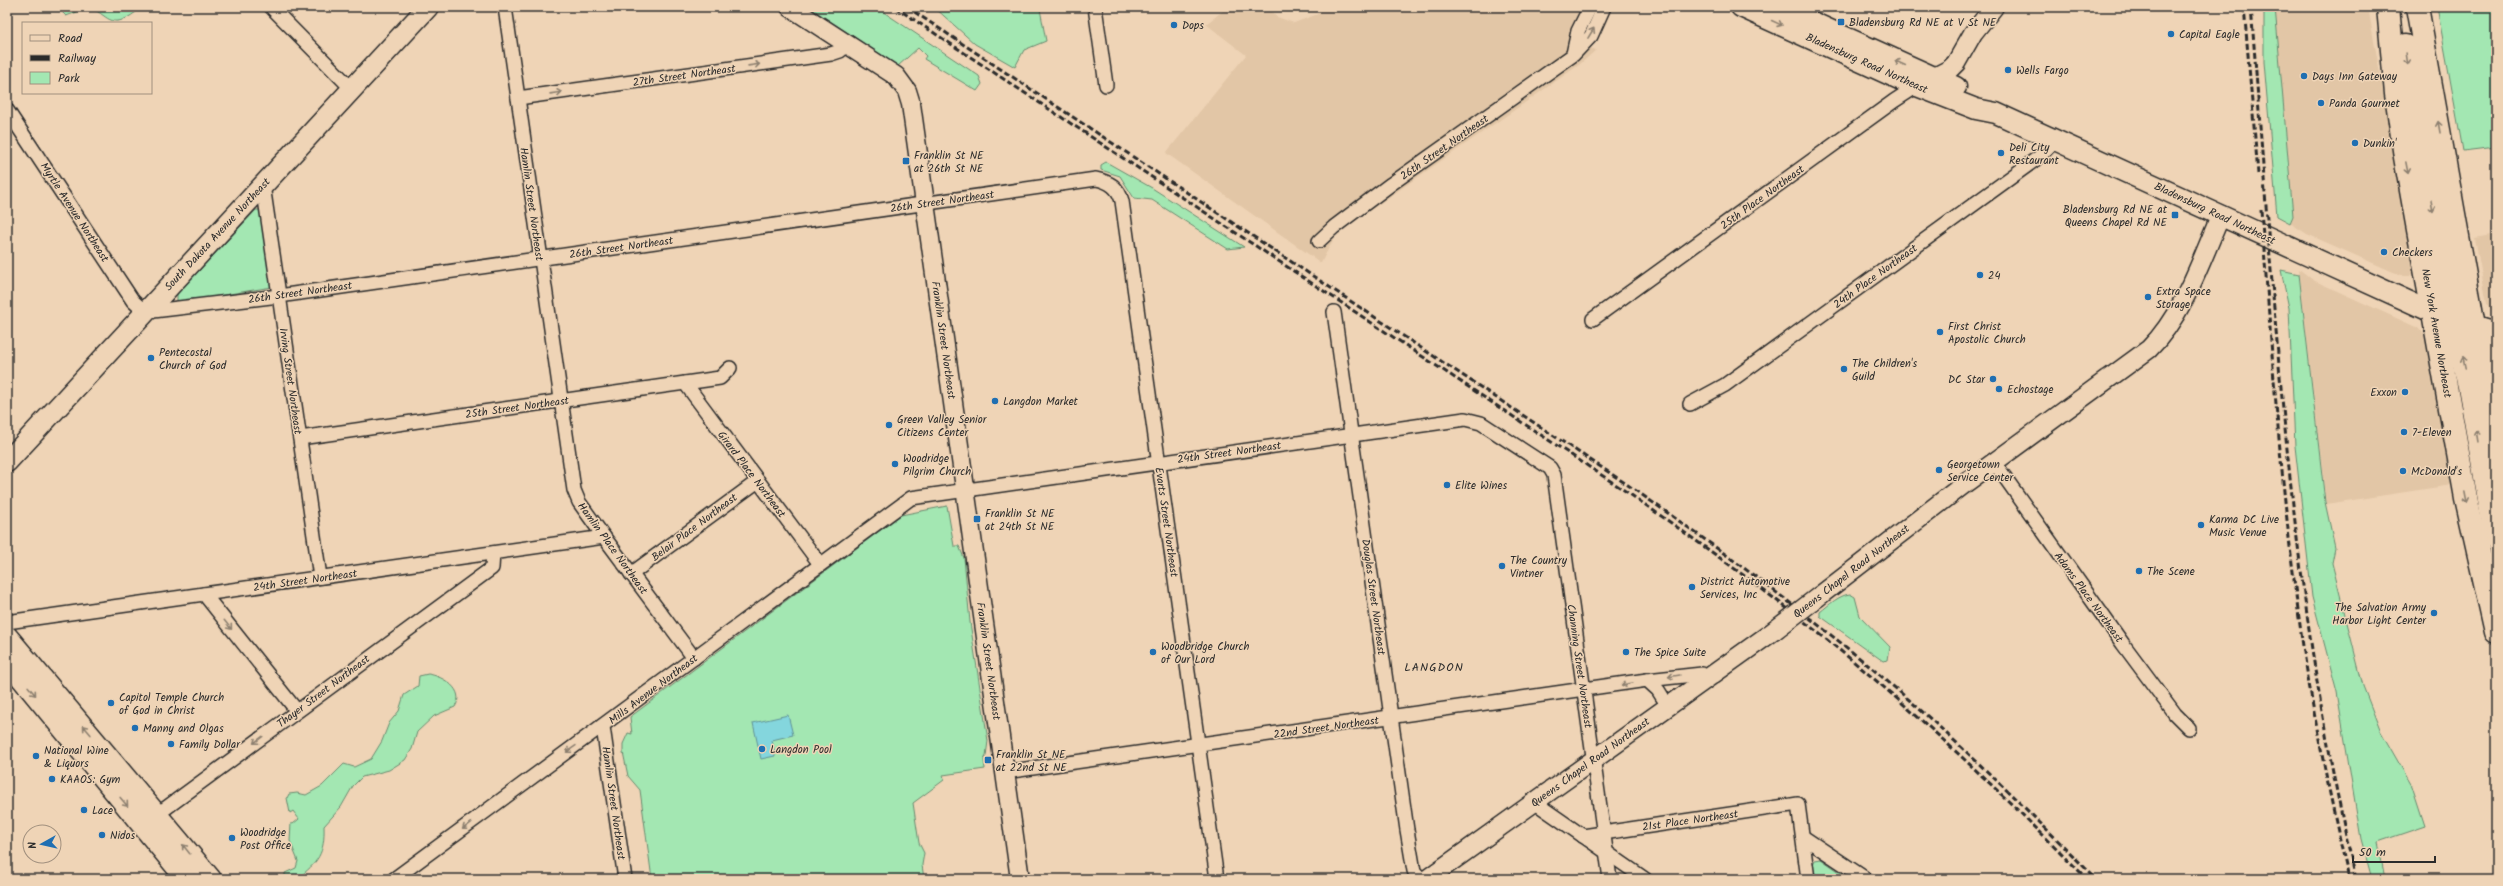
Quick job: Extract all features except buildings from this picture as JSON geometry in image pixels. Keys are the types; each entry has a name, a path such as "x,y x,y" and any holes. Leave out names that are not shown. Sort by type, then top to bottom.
{"highway":[{"path":"2376,7 2394,74"},
{"name":"New York Avenue Northeast","path":"2388,7 2394,74 2405,157 2467,504 2493,602 2496,632"},
{"path":"2399,7 2422,154 2445,279 2477,333 2473,407 2496,539"},
{"path":"2417,7 2477,333 2496,449"},
{"path":"2422,154 2446,165"},
{"path":"2451,410 2473,407"}],"main road":[{"name":"South Dakota Avenue Northeast","path":"7,462 428,7"},
{"name":"Bladensburg Road Northeast","path":"1779,7 1926,82"},
{"name":"Bladensburg Road Northeast","path":"1753,9 1926,82 1979,98 1996,113 2477,333"},
{"path":"7,636 150,819 186,879"},
{"path":"7,661 203,876"}],"street":[{"path":"271,7 352,89"},
{"name":"Hamlin Street Northeast","path":"505,7 560,401"},
{"name":"Franklin Street Northeast","path":"790,7 896,76 907,91 911,104 1020,879"},
{"path":"1095,7 1106,85"},
{"path":"1573,55 1578,31 1590,7"},
{"name":"26th Street Northeast","path":"1319,242 1334,226 1391,184 1573,55 1591,36 1604,7"},
{"path":"1926,82 1950,69 1956,63 1973,33 1994,7"},
{"name":"27th Street Northeast","path":"518,98 831,54 840,51 847,45"},
{"name":"25th Place Northeast","path":"1593,319 1894,101 1926,82"},
{"name":"Myrtle Avenue Northeast","path":"7,110 133,301 146,312"},
{"name":"24th Place Northeast","path":"1690,404 1732,380 2034,160 2055,140"},
{"name":"26th Street Northeast","path":"146,312 279,296 1096,179"},
{"name":"Evarts Street Northeast","path":"1096,179 1106,181 1115,187 1122,201 1217,879"},
{"name":"Irving Street Northeast","path":"263,185 320,577"},
{"name":"Queens Chapel Road Northeast","path":"1427,879 1775,630 1994,462 2140,356 2161,336 2176,312 2221,216"},
{"name":"Douglas Street Northeast","path":"1334,312 1414,871 1421,879"},
{"name":"25th Street Northeast","path":"300,438 720,378 730,368"},
{"name":"Girard Place Northeast","path":"685,383 820,564"},
{"name":"Hamlin Place Northeast","path":"560,401 574,490 579,502 694,658"},
{"name":"24th Street Northeast","path":"910,498 1351,435 1471,420 1481,423 1538,459"},
{"name":"Channing Street Northeast","path":"1538,459 1550,468 1554,476 1582,691 1610,879"},
{"name":"Adams Place Northeast","path":"1994,462 2123,644 2175,714 2189,728"},
{"name":"Belair Place Northeast","path":"631,574 758,480"},
{"name":"Mills Avenue Northeast","path":"394,879 910,498"},
{"name":"24th Street Northeast","path":"7,622 604,537"},
{"name":"Thayer Street Northeast","path":"150,819 492,568 493,553"},
{"path":"204,594 296,711"},
{"name":"22nd Street Northeast","path":"1005,772 1582,691 1647,680 1702,674"},
{"path":"1647,680 1658,690 1668,706"},
{"name":"Hamlin Street Northeast","path":"603,726 625,879"},
{"path":"1534,802 1606,854 1645,879"},
{"name":"21st Place Northeast","path":"1583,836 1798,804 1802,837"},
{"path":"1802,837 1808,879"},
{"path":"1802,837 1866,879"}],"shaded area":[{"path":"1228,7 1269,7 1277,17 1294,23 1318,14 1322,7 1583,7 1569,40 1596,50 1579,65 1336,234 1321,263 1166,153 1246,55 1206,24"},
{"path":"2275,7 2368,7 2415,269 2410,276 2404,276 2391,271 2307,234 2290,223 2293,216"},
{"path":"2496,234 2496,316 2487,303 2475,238"},
{"path":"2299,269 2313,280 2418,328 2424,335 2432,362 2452,485 2326,504"}],"green space":[{"path":"57,7 83,7 77,12 66,16"},
{"path":"88,7 135,7 136,12 120,21 114,21"},
{"path":"809,7 876,7 979,76 982,84 977,91 924,59 926,56 918,48 898,66"},
{"path":"934,7 1040,9 1046,41 1024,50 1015,67 975,44"},
{"path":"2264,7 2275,7 2293,216 2290,223 2277,216 2264,62"},
{"path":"2437,7 2496,7 2496,147 2463,151"},
{"path":"1106,162 1152,188 1244,247 1228,249 1152,200 1134,198 1120,176 1101,170 1101,165"},
{"path":"256,210 260,210 272,287 181,302 177,300 177,294"},
{"path":"2281,270 2299,274 2325,502 2335,548 2332,563 2363,686 2380,730 2412,786 2425,826 2378,842 2385,879 2372,879 2361,839 2337,692 2312,597 2295,446 2289,308"},
{"path":"947,506 954,546 959,546 964,558 970,622 988,741 984,760 985,769 943,775 944,780 913,803 919,843 924,853 922,865 924,879 652,879 640,790 628,776 623,752 623,744 628,733 632,734 630,717 901,515"},
{"path":"1850,594 1855,597 1860,616 1890,647 1888,660 1883,661 1820,616 1820,612 1834,601 1842,596"},
{"path":"428,674 434,675 451,685 458,695 458,701 455,707 434,716 417,732 412,749 405,760 389,770 362,777 353,786 341,807 324,826 323,844 319,857 297,879 285,879 285,873 296,868 298,861 290,841 291,823 293,824 299,819 293,811 290,813 287,798 289,794 297,793 306,795 322,786 344,764 354,767 371,759 382,741 389,723 399,711 404,695 418,686 419,676"},
{"path":"1821,859 1850,879 1815,879 1813,864 1815,860"}],"water":[{"path":"788,715 793,735 772,740 775,756 761,759 753,723"}],"railway":[{"path":"895,7 1621,488 1715,554 1807,624 1895,697 1979,773 2087,879"},
{"path":"907,7 1625,483 1698,534 1805,614 1908,699 2004,787 2096,879"},
{"path":"2244,7 2258,174"},
{"path":"2251,7 2276,336 2299,554 2314,663 2333,771 2356,879"},
{"path":"2261,210 2280,451 2296,595 2306,667 2319,738 2349,879"}],"place":[{"name":"Bladensburg Rd NE at V St NE","path":"1841,22"},
{"name":"Dops","path":"1174,25"},
{"name":"Capital Eagle","path":"2171,34"},
{"name":"Wells Fargo","path":"2008,70"},
{"name":"Days Inn Gateway","path":"2304,76"},
{"name":"Panda Gourmet","path":"2321,103"},
{"name":"Dunkin'","path":"2355,143"},
{"name":"Deli City Restaurant","path":"2001,153"},
{"name":"Franklin St NE at 26th St NE","path":"906,161"},
{"name":"Bladensburg Rd NE at Queens Chapel Rd NE","path":"2175,215"},
{"name":"Checkers","path":"2384,252"},
{"name":"24","path":"1980,275"},
{"name":"Extra Space Storage","path":"2148,297"},
{"name":"First Christ Apostolic Church","path":"1940,332"},
{"name":"Pentecostal Church of God","path":"151,358"},
{"name":"The Children's Guild","path":"1844,369"},
{"name":"DC Star","path":"1993,379"},
{"name":"Echostage","path":"1999,389"},
{"name":"Exxon","path":"2405,392"},
{"name":"Langdon Market","path":"995,401"},
{"name":"Green Valley Senior Citizens Center","path":"889,425"},
{"name":"7-Eleven","path":"2404,432"},
{"name":"Woodridge Pilgrim Church","path":"895,464"},
{"name":"Georgetown Service Center","path":"1939,470"},
{"name":"McDonald's","path":"2403,471"},
{"name":"Elite Wines","path":"1447,485"},
{"name":"Franklin St NE at 24th St NE","path":"977,519"},
{"name":"Karma DC Live Music Venue","path":"2201,525"},
{"name":"The Country Vintner","path":"1502,566"},
{"name":"The Scene","path":"2139,571"},
{"name":"District Automotive Services, Inc","path":"1692,587"},
{"name":"The Salvation Army Harbor Light Center","path":"2434,613"},
{"name":"Woodbridge Church of Our Lord","path":"1153,652"},
{"name":"The Spice Suite","path":"1626,652"},
{"name":"Capitol Temple Church of God in Christ","path":"111,703"},
{"name":"Manny and Olgas","path":"135,728"},
{"name":"Family Dollar","path":"171,744"},
{"name":"Langdon Pool","path":"762,749"},
{"name":"National Wine & Liquors","path":"36,756"},
{"name":"Franklin St NE at 22nd St NE","path":"988,760"},
{"name":"KAAOS: Gym","path":"52,779"},
{"name":"Lace","path":"84,810"},
{"name":"Nidos","path":"102,835"},
{"name":"Woodridge Post Office","path":"232,838"}],"district":[{"name":"LANGDON","path":"1434,667"}]}
